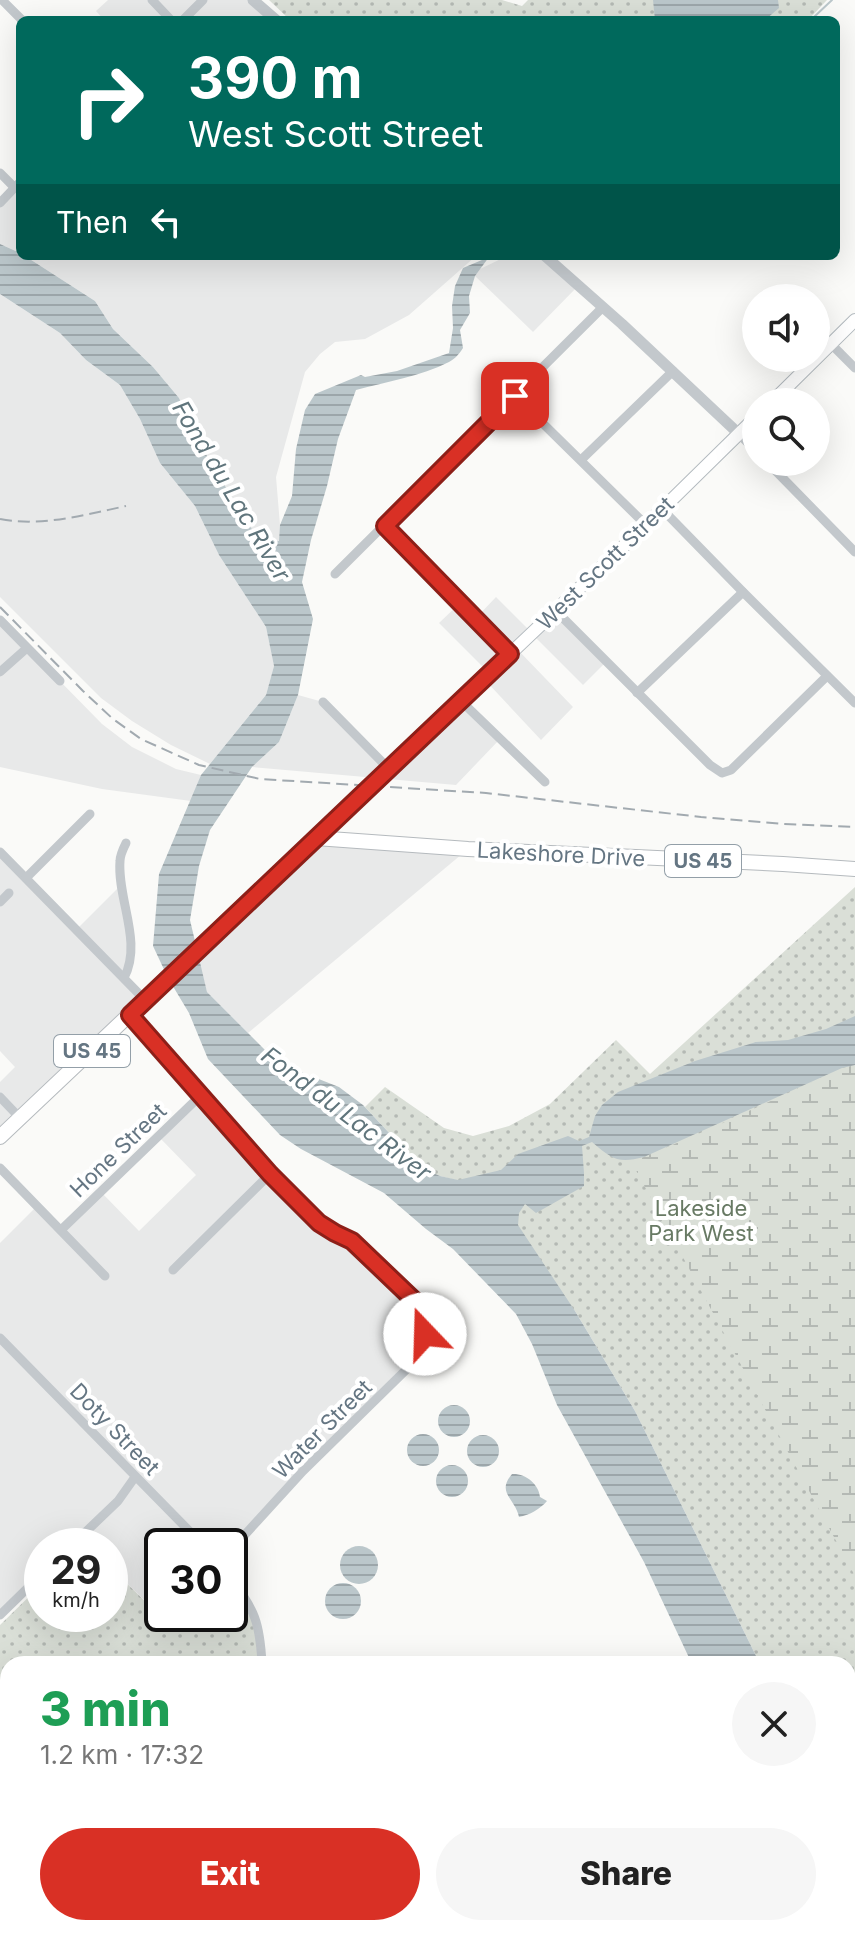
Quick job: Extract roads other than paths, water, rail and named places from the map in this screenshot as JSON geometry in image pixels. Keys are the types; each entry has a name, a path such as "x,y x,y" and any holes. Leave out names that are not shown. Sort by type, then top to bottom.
{"main road":[{"path":"786,388 855,320"},
{"name":"West Scott Street","path":"0,1137 390,770 742,431"},
{"name":"Lakeshore Drive","path":"316,838 855,869"}],"street":[{"path":"2,0 18,16"},
{"path":"152,0 167,16"},
{"path":"187,16 203,0"},
{"path":"253,0 271,16"},
{"path":"0,203 16,186"},
{"path":"550,260 742,437"},
{"path":"335,574 603,307"},
{"path":"831,344 855,368"},
{"path":"581,460 673,371"},
{"path":"515,396 646,525"},
{"path":"781,476 855,552"},
{"path":"662,509 855,703"},
{"path":"385,526 510,654"},
{"path":"637,693 743,592"},
{"path":"555,610 710,765 722,773 731,770 827,676"},
{"path":"0,620 60,681"},
{"path":"0,672 27,648"},
{"path":"461,701 545,782"},
{"path":"323,702 390,770"},
{"path":"26,878 90,814"},
{"path":"124,978 131,964 120,875 120,858 126,843"},
{"path":"0,852 146,1001"},
{"path":"0,902 9,893"},
{"name":"Water Street","path":"130,1015 270,1174 319,1223 352,1241 419,1305 424,1318 425,1334 421,1349 411,1365 303,1471 248,1531"},
{"name":"Hone Street","path":"61,1230 200,1096"},
{"path":"0,1097 20,1118"},
{"path":"0,1168 105,1276"},
{"path":"173,1270 270,1174"},
{"name":"Doty Street","path":"0,1338 186,1528"},
{"path":"90,1528 118,1501 135,1477"},
{"path":"0,1615 24,1592"},
{"path":"248,1602 258,1622 261,1656"}],"water":[{"path":"653,0 778,0 779,8 770,16 655,16"},
{"name":"Fond du Lac River","path":"0,244 16,251 16,260 31,260 95,301 113,329 153,367 179,398 207,456 248,524 259,538 279,541 280,525 292,496 296,449 305,410 315,394 361,375 365,377 397,371 449,353 455,286 463,268 487,260 475,276 469,296 470,313 460,330 463,348 457,356 427,371 356,390 338,439 302,582 313,619 298,695 279,742 252,767 210,830 199,866 190,920 207,992 278,1063 339,1087 363,1105 422,1168 458,1180 501,1170 518,1154 568,1136 579,1141 589,1137 602,1105 618,1092 695,1061 756,1042 788,1040 826,1029 855,1016 855,1065 842,1068 644,1157 621,1160 610,1156 592,1142 582,1146 584,1186 536,1213 525,1204 519,1213 518,1225 575,1311 635,1411 756,1656 688,1656 644,1562 557,1405 516,1314 453,1249 384,1193 280,1135 208,1059 189,1013 153,946 159,874 201,775 266,695 274,666 266,627 219,555 195,506 160,463 120,385 86,360 60,333 0,294"},
{"path":"454,1405 465,1410 470,1421 465,1432 454,1437 443,1432 438,1421 443,1410"},
{"path":"423,1434 435,1438 439,1450 435,1462 423,1466 411,1462 407,1450 411,1438"},
{"path":"483,1435 494,1440 499,1451 494,1462 483,1467 472,1462 467,1451 472,1440"},
{"path":"452,1465 464,1469 468,1481 464,1493 452,1497 440,1493 436,1481 440,1469"},
{"path":"512,1474 530,1480 540,1497 547,1501 519,1517 506,1491"},
{"path":"359,1546 372,1552 378,1565 372,1578 359,1584 346,1578 340,1565 346,1552"},
{"path":"343,1583 356,1588 361,1601 356,1614 343,1619 330,1614 325,1601 330,1588"}],"waterway":[{"path":"815,16 832,0"}],"railway":[{"path":"0,519 47,521 126,506"},
{"path":"0,607 113,719 141,739 199,765 260,779 486,793 701,817 855,827"}],"park label":[{"name":"Lakeside Park West","path":"701,1220"}]}
